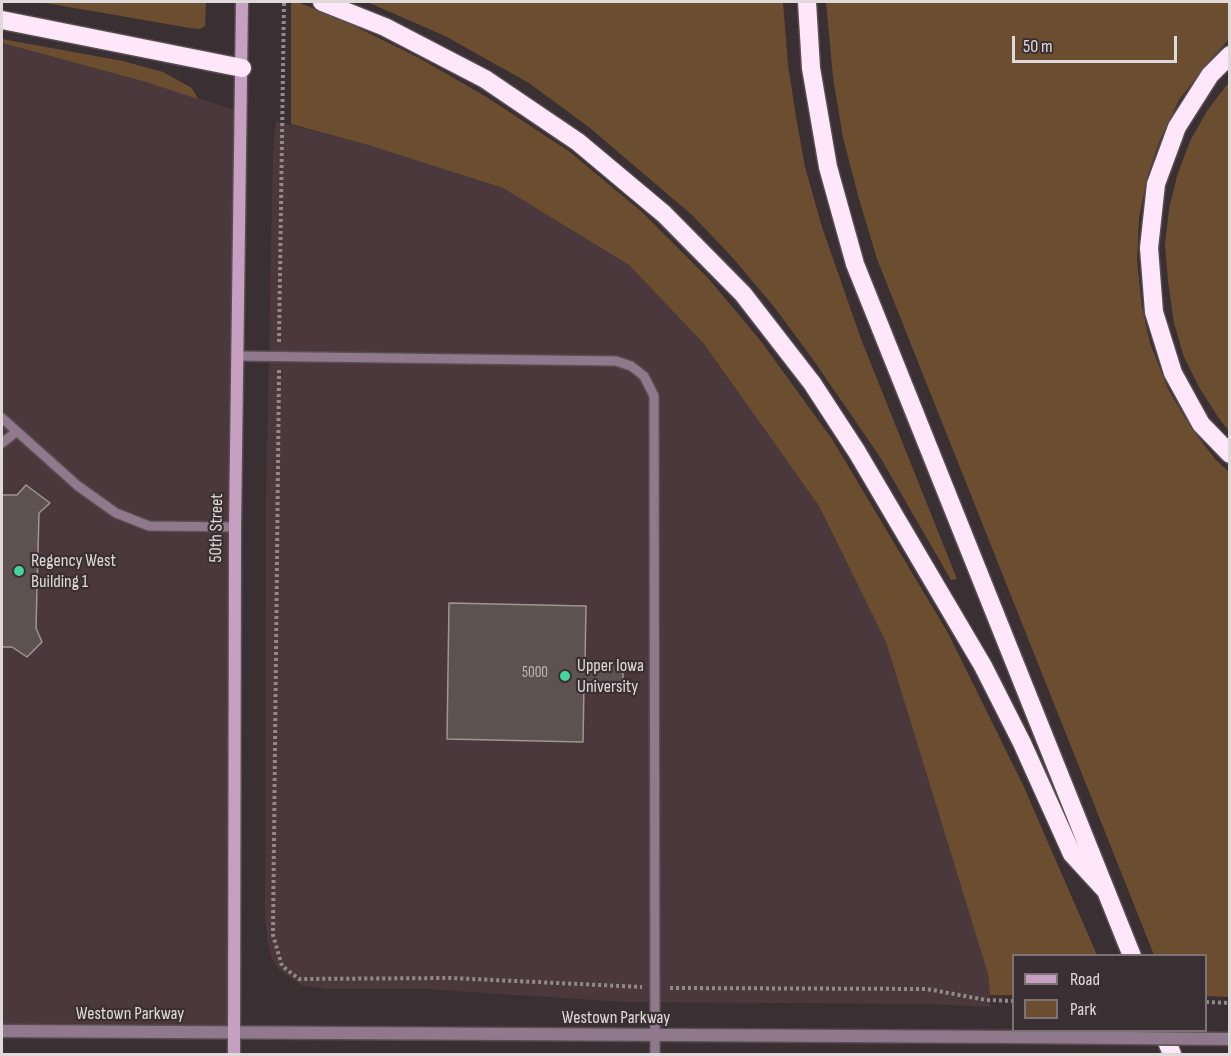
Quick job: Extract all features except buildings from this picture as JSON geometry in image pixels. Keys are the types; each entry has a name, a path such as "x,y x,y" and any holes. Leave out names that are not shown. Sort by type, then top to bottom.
{"highway":[{"path":"322,2 385,27 485,79 578,142 664,214 742,294 812,383 857,452 983,666 1022,743 1072,854 1106,891"},
{"path":"807,2 811,68 828,167 855,264 1131,954"},
{"path":"2,20 242,68"},
{"path":"1230,55 1210,75 1177,127 1156,184 1149,248 1154,312 1173,373 1201,424 1230,454"},
{"path":"1157,1032 1163,1054"},
{"path":"1163,1032 1172,1054"}],"main road":[{"name":"50th Street","path":"234,1054 235,527 242,2"}],"street":[{"name":"Westown Parkway","path":"2,1031 1230,1039"}],"lane":[{"path":"238,356 616,361 631,366 644,376 654,396 655,1054"},
{"path":"2,418 78,486 116,513 149,526 235,527"},
{"path":"2,443 16,432"}],"path":[{"path":"285,2 273,935 282,966 300,980"},
{"path":"1002,1001 1012,1001"},
{"path":"1207,1002 1230,1003"}],"shaded area":[{"path":"2,43 146,82 242,112 233,1033 2,1031"},
{"path":"276,121 368,145 503,188 629,265 704,344 819,506 886,642 988,974 991,1007 925,1004 624,1002 425,989 325,989 301,985 279,970 272,959 268,945 265,919 266,501 273,151"}],"green space":[{"path":"40,2 206,2 205,26 199,29 190,28"},
{"path":"291,2 297,2 336,17 419,58 485,96 570,152 642,212 708,278 760,340 832,439 948,633 1023,785 1097,954 1012,954 1012,995 990,995 988,974 886,642 819,506 704,344 629,265 503,188 368,145 291,124"},
{"path":"367,2 783,2 788,65 796,117 805,167 822,227 861,339 957,579 951,580 880,457 812,358 775,308 733,258 692,215 590,128 529,83 445,36"},
{"path":"826,2 1229,2 1229,39 1179,100 1160,140 1148,174 1139,218 1137,261 1142,307 1150,343 1168,389 1192,429 1216,460 1229,472 1229,997 1207,996 1207,954 1154,954 877,259 843,138 833,77"},
{"path":"2,39 123,61 163,72 192,88 198,99 146,82 2,43"},
{"path":"1229,82 1229,431 1199,387 1184,357 1174,323 1165,245 1169,209 1177,176 1190,141 1207,111"}],"place":[{"name":"Regency West Building 1","path":"19,571"},
{"name":"Upper Iowa University","path":"565,676"}]}
